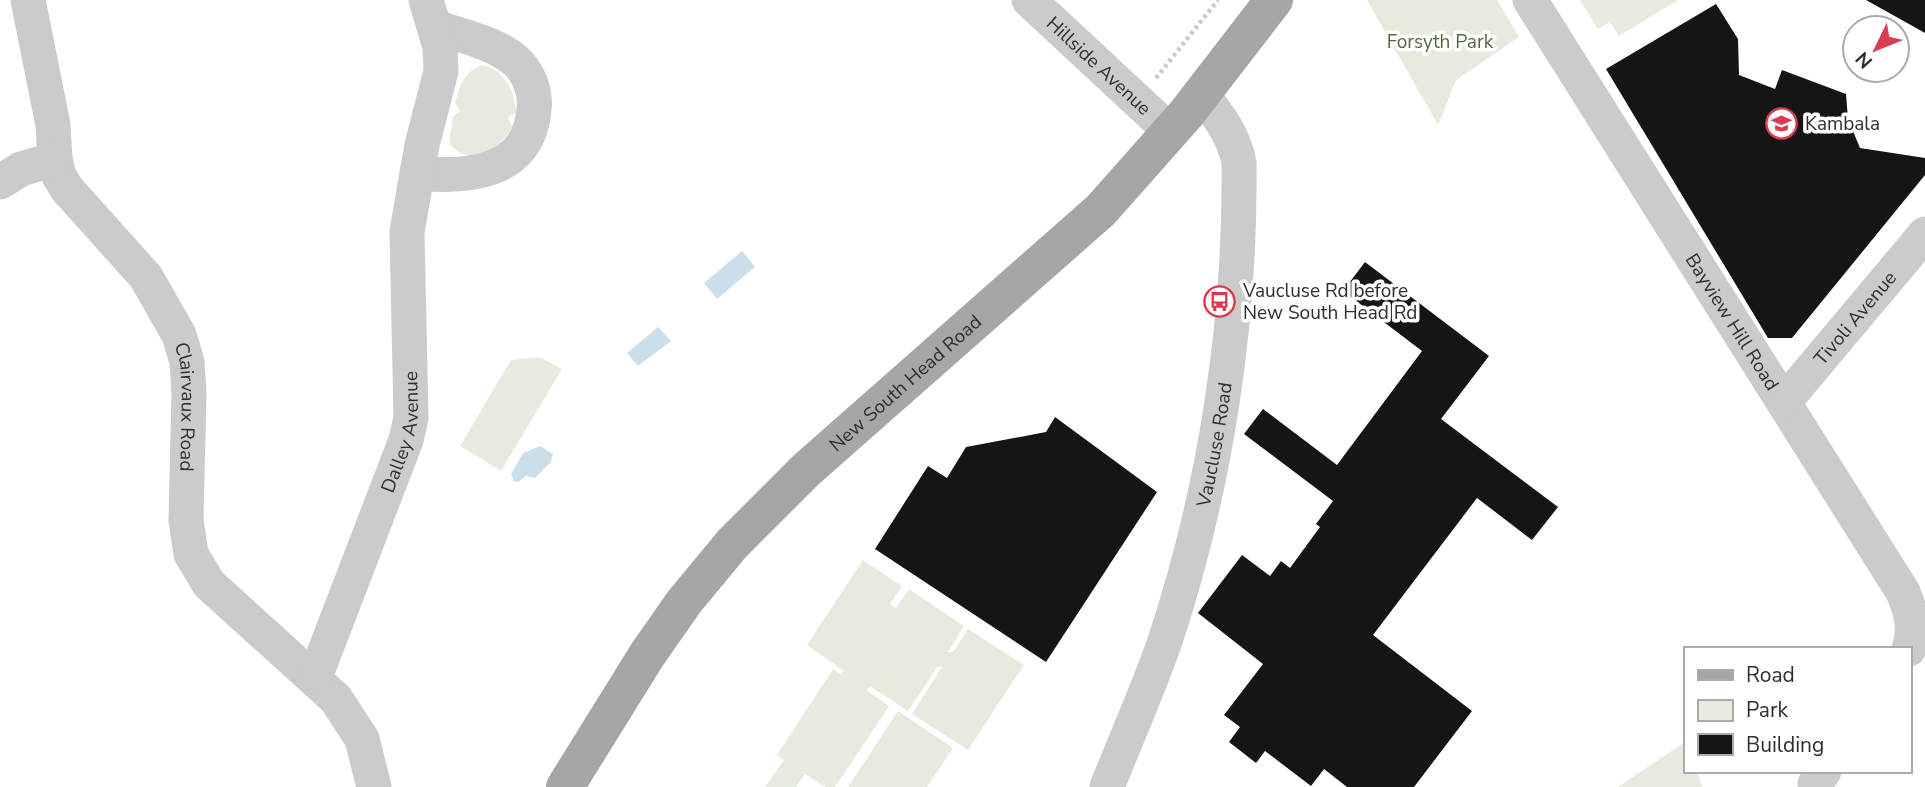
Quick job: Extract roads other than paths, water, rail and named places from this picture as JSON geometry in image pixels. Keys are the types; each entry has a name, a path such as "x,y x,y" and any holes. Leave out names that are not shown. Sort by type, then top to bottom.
{"main road":[{"name":"New South Head Road","path":"565,787 647,655 684,602 732,544 807,470 1101,210 1171,132 1274,0"}],"street":[{"name":"Clairvaux Road","path":"28,0 53,125 55,159 67,189 146,277 179,335 187,362 189,383 186,520 191,554 209,584 234,610 315,677 336,699 362,739 374,787"},
{"name":"Hillside Avenue","path":"1029,0 1171,132"},
{"name":"Bayview Hill Road","path":"1530,0 1903,592 1913,615 1913,635 1910,647"},
{"name":"Dalley Avenue","path":"417,173 455,176 499,165 523,143 533,116 533,95 528,77 513,58 431,14"},
{"name":"Dalley Avenue","path":"315,677 395,469 411,418 407,232 417,173 441,71 431,14"},
{"name":"Vaucluse Road","path":"1107,787 1176,605 1224,395 1233,299 1239,163 1236,144 1202,94"},
{"path":"0,182 21,169 55,159"},
{"name":"Tivoli Avenue","path":"1784,402 1925,234"}],"water":[{"path":"742,251 755,267 717,299 704,283"},
{"path":"658,327 671,341 638,366 627,353"},
{"path":"540,446 553,454 551,462 535,478 526,476 518,482 514,481 511,474 523,453"}],"place":[{"name":"Kambala","path":"1782,123"},
{"name":"Vaucluse Rd before New South Head Rd","path":"1220,301"}],"park label":[{"name":"Forsyth Park","path":"1440,41"}]}
